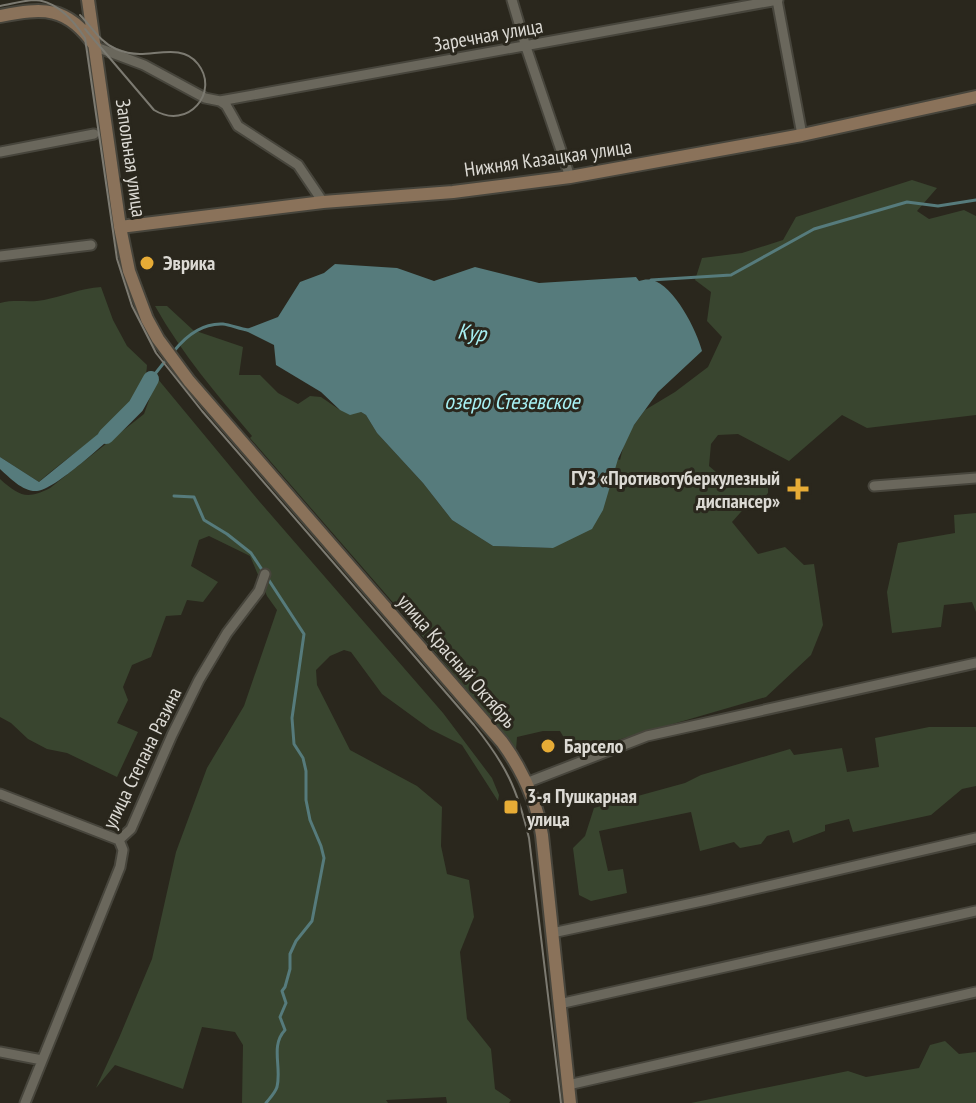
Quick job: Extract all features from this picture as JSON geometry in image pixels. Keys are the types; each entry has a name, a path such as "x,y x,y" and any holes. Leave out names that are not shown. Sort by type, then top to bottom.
{"main road":[{"name":"Запольная улица","path":"88,0 120,227 129,271 147,319"},
{"path":"0,16 39,10 52,12 76,23 96,47"},
{"name":"Нижняя Казацкая улица","path":"120,227 323,202 453,192 570,177 802,135 976,97"},
{"name":"улица Красный Октябрь","path":"147,319 189,381 511,754 532,795 540,823 570,1103"}],"street":[{"path":"512,0 570,177"},
{"name":"Заречная улица","path":"96,47 144,65 205,98 220,101 777,0"},
{"path":"777,0 802,135"},
{"path":"220,101 226,105 238,126 298,165 323,202"},
{"path":"0,152 94,134"},
{"path":"0,256 91,245"},
{"path":"874,486 976,478"},
{"name":"улица Степана Разина","path":"25,1103 120,867 123,850 119,840 131,829 199,680 227,633 259,591 265,574"},
{"path":"526,783 647,736 976,663"},
{"path":"0,794 119,840"},
{"path":"552,933 976,838"},
{"path":"559,1004 976,911"},
{"path":"568,1085 976,992"},
{"path":"0,1052 42,1060"}],"green space":[{"path":"912,180 937,188 917,211 929,219 964,210 976,216 976,415 867,428 842,415 789,461 738,434 718,435 711,444 709,466 730,484 757,473 768,485 768,493 756,507 748,504 732,522 758,554 785,547 804,565 814,564 823,625 811,655 766,697 573,753 560,731 517,737 516,750 430,645 250,438 252,436 188,357 155,306 167,306 193,330 243,347 239,375 260,375 278,393 298,404 310,396 321,397 340,410 366,415 377,433 452,520 493,546 553,548 620,460 626,436 645,410 708,367 722,337 707,321 711,292 695,280 702,258 742,253 783,240 796,217"},
{"path":"101,287 127,346 147,365 143,382 121,414 39,482 0,457 0,303 44,300"},
{"path":"157,378 443,713 492,778 499,795 498,801 462,745 430,729 382,694 351,652 344,650 330,656 316,670 317,685 350,750 417,786 442,807 441,846 447,874 469,880 474,917 460,952 467,1019 491,1049 495,1089 511,1100 509,1103 447,1103 446,1097 386,1100 388,1103 242,1103 243,1045 235,1032 202,1027 183,1089 115,1065 96,1088 152,959 176,852 207,768 244,706 277,610 267,596 250,556 209,536 199,540 191,566 218,582 203,602 187,600 181,615 166,616 151,657 132,665 123,687 128,700 117,723 138,732 117,777 67,753 47,749 28,739 0,717 0,479 13,489 29,495 50,488 144,414"},
{"path":"976,513 976,612 972,602 944,605 941,627 892,633 887,592 898,543 955,533 954,515"},
{"path":"929,727 976,727 976,786 962,789 931,815 853,832 849,819 825,825 825,831 793,843 789,830 767,836 761,844 740,848 734,842 700,851 691,812 599,831 608,871 623,869 627,893 591,901 579,895 573,848 585,836 594,808 790,749 794,755 842,748 847,772 879,767 875,738"},
{"path":"945,1041 959,1054 976,1052 976,1103 691,1103 848,1071 866,1077 919,1068 930,1045"}],"water":[{"name":"озеро Стезевское","path":"335,264 397,268 434,281 475,267 539,283 636,277 639,281 652,280 676,299 690,321 702,351 658,392 634,425 618,459 603,510 592,529 553,548 493,546 452,520 377,433 366,415 361,412 350,415 340,410 321,392 276,365 274,345 244,330 278,317 300,282 324,273"},
{"path":"119,417 124,426 81,463 45,488 37,491 27,489 0,469 0,457 39,482"}],"waterway":[{"name":"Кур","path":"651,280 731,275 814,229 907,202 938,206 976,200"},
{"name":"Кур","path":"174,351 184,340 209,326 223,324 248,330"},
{"name":"Кур","path":"151,379 166,360"},
{"name":"Кур","path":"106,436 136,406 151,379"},
{"path":"174,496 194,497 204,520 251,553 304,634 292,718 294,744 303,758 310,820 324,858 312,921 290,954 290,969 282,991 286,1003 280,1017 285,1030 277,1050 277,1087 266,1103"}],"tram line":[{"path":"0,6 33,0 49,4 70,19 85,38 117,259 132,306 156,353 202,411 474,725 509,778 529,838 561,1103"},
{"path":"80,15 100,38 119,50 137,54 186,54 198,64 204,75 203,96 189,112 178,116 154,110 85,29"}],"place":[{"name":"Эврика","path":"147,263"},
{"name":"ГУЗ «Противотуберкулезный диспансер»","path":"798,489"},
{"name":"Барсело","path":"548,746"},
{"name":"3-я Пушкарная улица","path":"511,807"}]}
